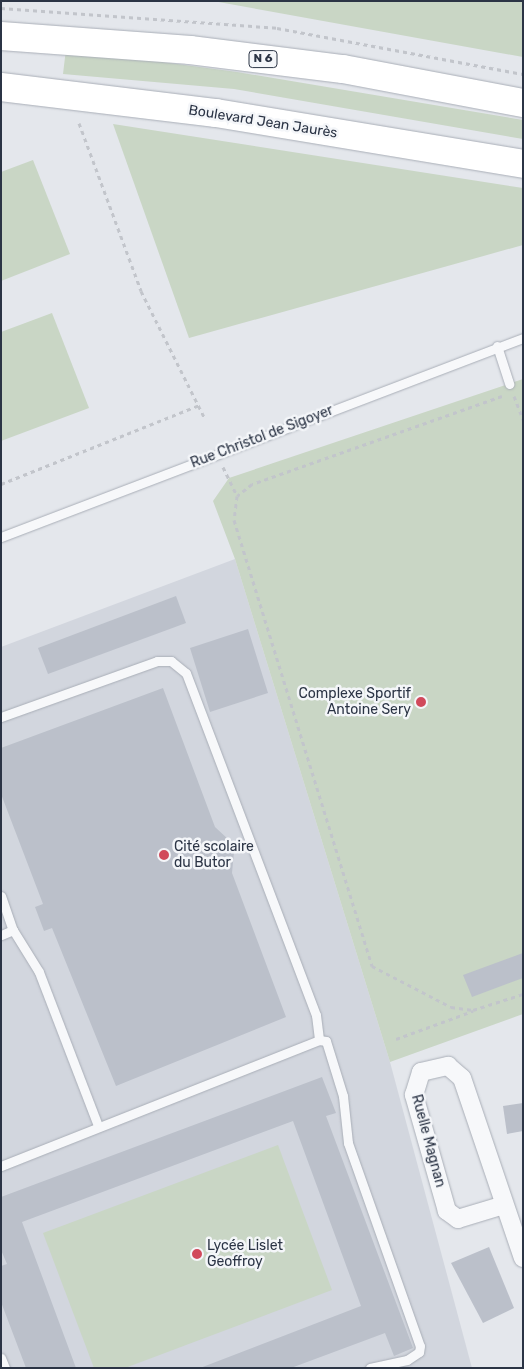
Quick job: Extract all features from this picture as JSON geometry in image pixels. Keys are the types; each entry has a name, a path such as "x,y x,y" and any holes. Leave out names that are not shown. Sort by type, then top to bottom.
{"main road":[{"name":"N 6","path":"1,36 190,50 342,69 523,103"},
{"name":"Boulevard Jean Jaurès","path":"1,87 216,113 523,164"}],"street":[{"name":"Ruelle Magnan","path":"504,1206 458,1219 447,1211 414,1095 421,1072 448,1066 462,1078 504,1206 522,1253"}],"lane":[{"name":"Rue Christol de Sigoyer","path":"1,537 497,346 523,338"},
{"path":"497,346 511,388"},
{"path":"1,717 157,661 172,661 186,673 316,1015 319,1040"},
{"path":"1,896 13,930 39,972 98,1126"},
{"path":"1,935 13,930"},
{"path":"1,1166 319,1040 326,1041 343,1096 348,1143 420,1346 419,1352 407,1360 370,1368"},
{"path":"1,1358 5,1368"}],"path":[{"path":"79,122 141,291 206,419"},
{"path":"511,388 523,420"},
{"path":"237,496 252,484 511,388 518,391"},
{"path":"1,484 200,405"},
{"path":"229,478 237,496 234,520 372,966 451,1007 473,1010"},
{"path":"396,1040 473,1010 523,994"}],"shaded area":[{"name":"Cité scolaire du Butor","path":"235,559 390,1062 472,1368 1,1368 1,647"}],"green space":[{"path":"213,1 523,1 523,57"},
{"path":"66,49 237,72 523,120 523,139 234,89 63,74"},
{"path":"113,124 523,188 523,245 189,338"},
{"path":"33,160 70,254 1,281 1,172"},
{"path":"52,313 89,408 1,441 1,332"},
{"path":"523,379 523,1014 390,1062 235,559 213,501 229,478"},
{"path":"278,1145 332,1290 125,1368 94,1368 43,1233"}],"building":[{"path":"176,596 186,623 48,674 38,648"},
{"path":"248,629 268,693 210,712 190,648"},
{"path":"163,688 215,827 229,840 234,852 232,873 286,1017 116,1086 52,928 44,931 35,907 43,904 1,794 1,748"},
{"path":"523,953 523,978 472,997 463,975"},
{"path":"322,1077 336,1113 326,1116 413,1348 394,1356 385,1333 291,1368 200,1368 361,1306 293,1121 22,1222 76,1368 26,1368 1,1302 1,1266 7,1264 1,1250 1,1197"},
{"path":"523,1103 523,1131 507,1134 503,1106"},
{"path":"489,1247 514,1308 483,1323 451,1263"}],"place":[{"name":"Complexe Sportif Antoine Sery","path":"421,702"},
{"name":"Cité scolaire du Butor","path":"164,855"},
{"name":"Lycée Lislet Geoffroy","path":"197,1254"}]}
